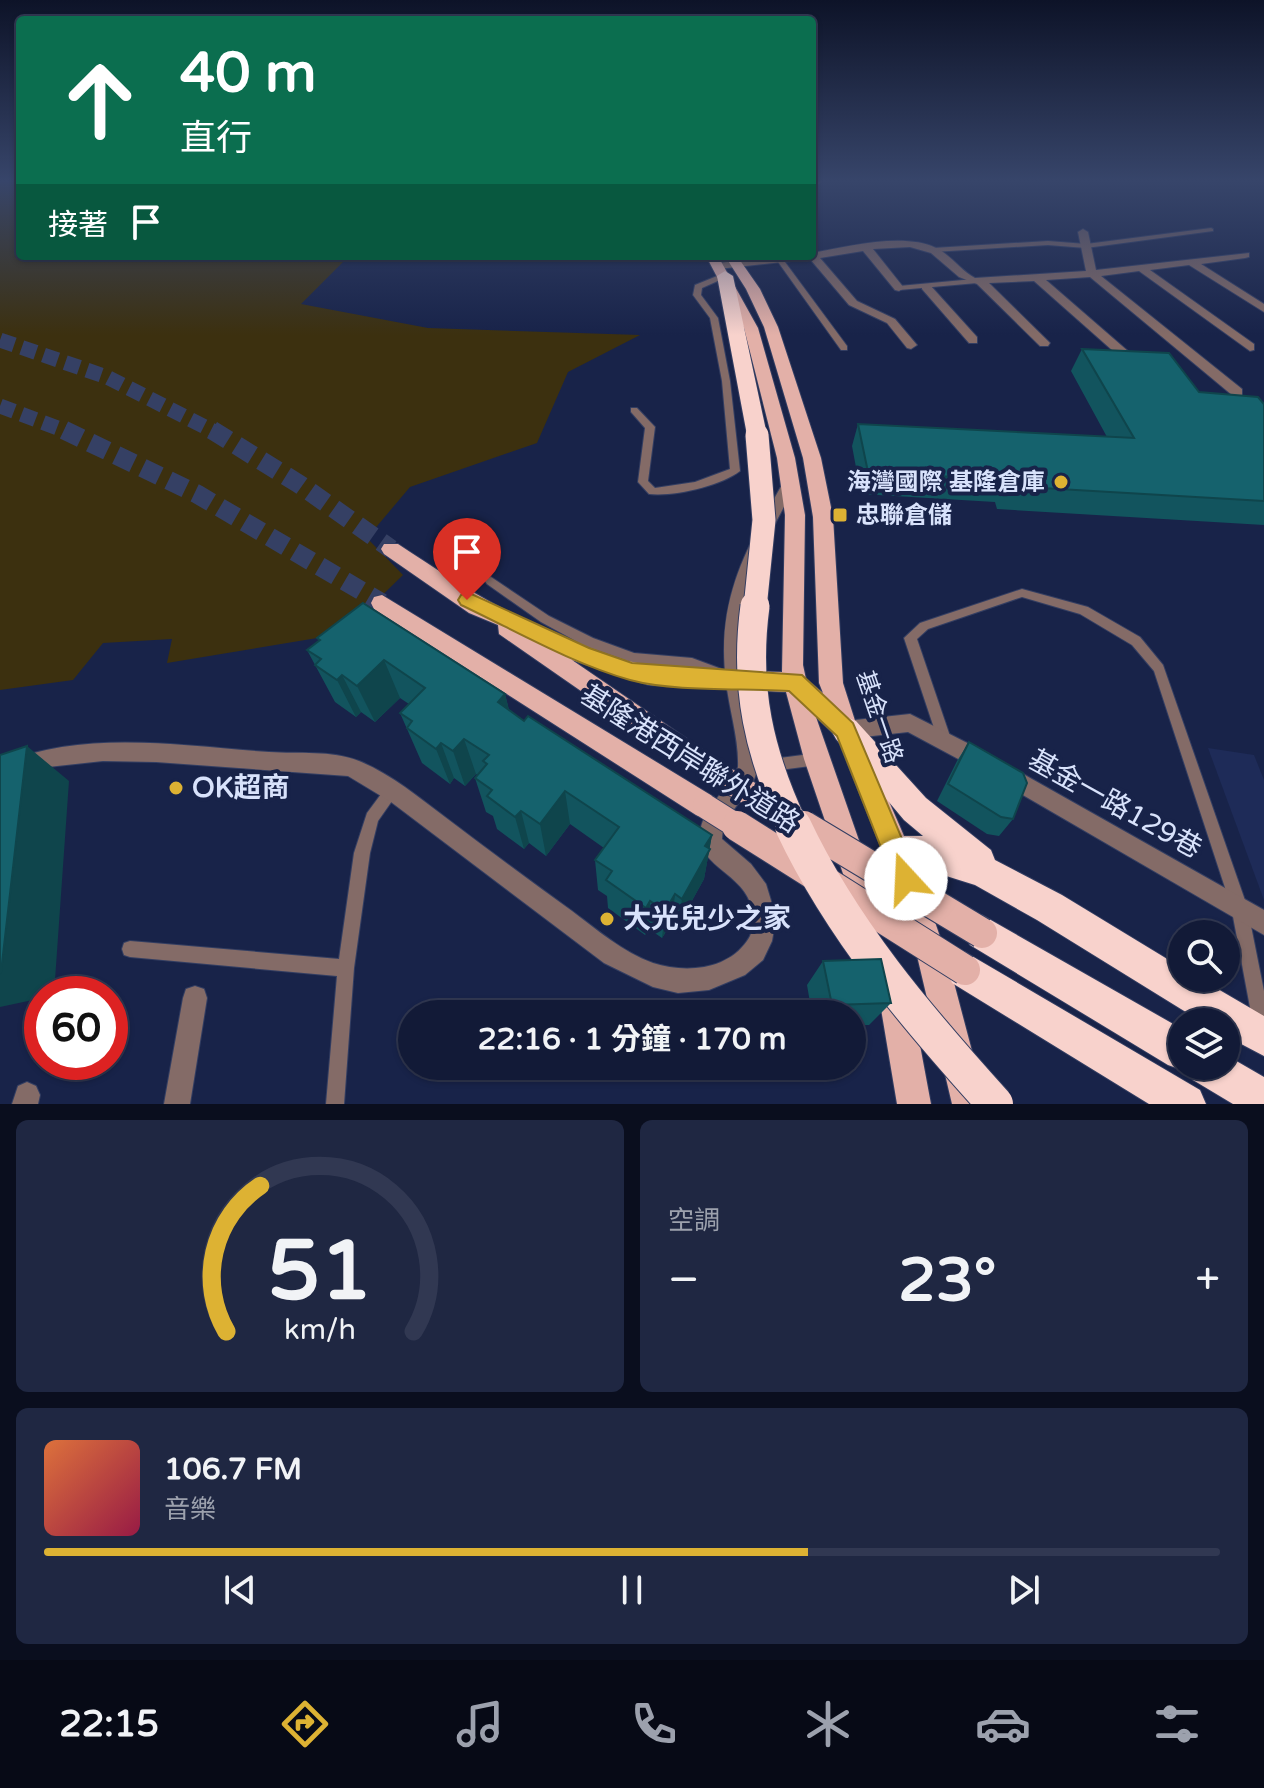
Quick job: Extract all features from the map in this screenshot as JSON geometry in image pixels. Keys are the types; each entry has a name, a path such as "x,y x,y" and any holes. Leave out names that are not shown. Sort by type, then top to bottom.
{"highway":[{"path":"728,265 757,435 764,521 750,644 750,679 757,723 774,779 805,851 849,923 929,1031 995,1104"},
{"path":"846,730 915,809 1016,889"},
{"path":"897,852 921,851 945,857 1016,889 1264,1035"},
{"path":"982,933 1168,1043"},
{"path":"965,970 1186,1104"},
{"path":"1230,1080 1264,1100"}],"main road":[{"path":"728,265 751,328 790,483 795,515 794,682 858,873 895,997 914,1104"},
{"name":"基金一路","path":"728,265 771,327 812,458 823,517 830,673 846,730 897,852 933,960 969,1104"},
{"path":"790,483 817,487"},
{"name":"基隆港西岸聯外道路","path":"391,549 589,688 735,773 982,933"},
{"path":"467,600 582,654 631,671 656,676 794,682 846,730"},
{"name":"基隆港西岸聯外道路","path":"382,603 965,970"},
{"path":"858,873 897,852"}],"street":[{"path":"1083,232 1092,274 1237,392"},
{"path":"816,255 912,244 933,250 960,276 977,281 1092,274 1245,255"},
{"path":"867,249 899,288"},
{"path":"728,265 771,260"},
{"path":"815,260 853,303 891,321 911,345"},
{"path":"1191,262 1264,309"},
{"path":"1141,268 1250,347"},
{"path":"1036,277 1125,355"},
{"path":"977,281 1044,343"},
{"path":"926,287 973,340"},
{"path":"0,774 26,761 79,753 352,767 392,791 600,947 640,971 672,980 702,980 729,972 749,958 762,942 763,908 745,873 717,852 711,841 712,829 735,773 735,679 731,636 740,581 790,483"},
{"name":"基金一路129巷","path":"846,730 910,723 944,739 1264,923"},
{"path":"177,1104 195,998"}],"lane":[{"path":"933,250 1048,243 1086,246 1199,232"},
{"path":"781,260 844,348"},
{"path":"634,410 650,427 650,441 642,463 643,482 653,492 682,489 735,471 726,381 714,318 697,295 698,287 728,265"},
{"path":"899,288 977,281"},
{"path":"491,581 545,619 589,642 634,658 692,663 735,679"},
{"path":"944,739 910,638 924,626 1022,593 1084,610 1136,641 1159,669 1239,906 1264,1035"},
{"path":"735,773 818,759"},
{"path":"335,1104 346,968 362,853 372,818 392,791"},
{"path":"130,949 346,968"}],"shaded area":[{"path":"0,232 16,232 16,260 345,260 301,304 428,328 640,335 568,372 537,443 410,487 367,538 403,575 365,612 335,635 167,663 172,639 103,643 73,680 0,690"},
{"path":"1208,748 1254,755 1264,780 1264,900"}],"building":[{"path":"1082,349 1169,353 1199,392 1258,397 1264,404 1264,501 1008,486 1006,480 868,472 858,424 1134,438"},
{"path":"363,603 505,694 498,702 524,721 528,716 712,835 705,846 710,849 682,899 675,894 665,911 650,901 646,908 606,880 612,871 595,860 619,827 565,791 540,824 521,811 515,817 487,796 492,790 475,778 487,764 483,761 489,755 464,739 453,751 441,743 436,749 407,728 412,721 400,713 425,688 384,660 357,686 342,675 337,680 315,665 321,659 307,650 320,640 317,638"},
{"path":"969,742 1023,773 1027,783 1013,819 1001,817 948,784"},
{"path":"27,746 1,972 0,973 0,755"},
{"path":"881,959 891,1003 831,1000 823,961"}],"tunnel":[{"path":"0,340 107,377 215,432"},
{"path":"0,406 68,432"},
{"path":"64,430 197,494 382,603"},
{"path":"212,430 299,484 391,549"}],"place":[{"name":"海灣國際 基隆倉庫","path":"1061,482"},
{"name":"忠聯倉儲","path":"840,515"},
{"name":"OK超商","path":"176,788"},
{"name":"大光兒少之家","path":"607,919"}],"route":[{"path":"467,600 582,654 631,671 656,676 794,682 846,730 906,879"}]}
